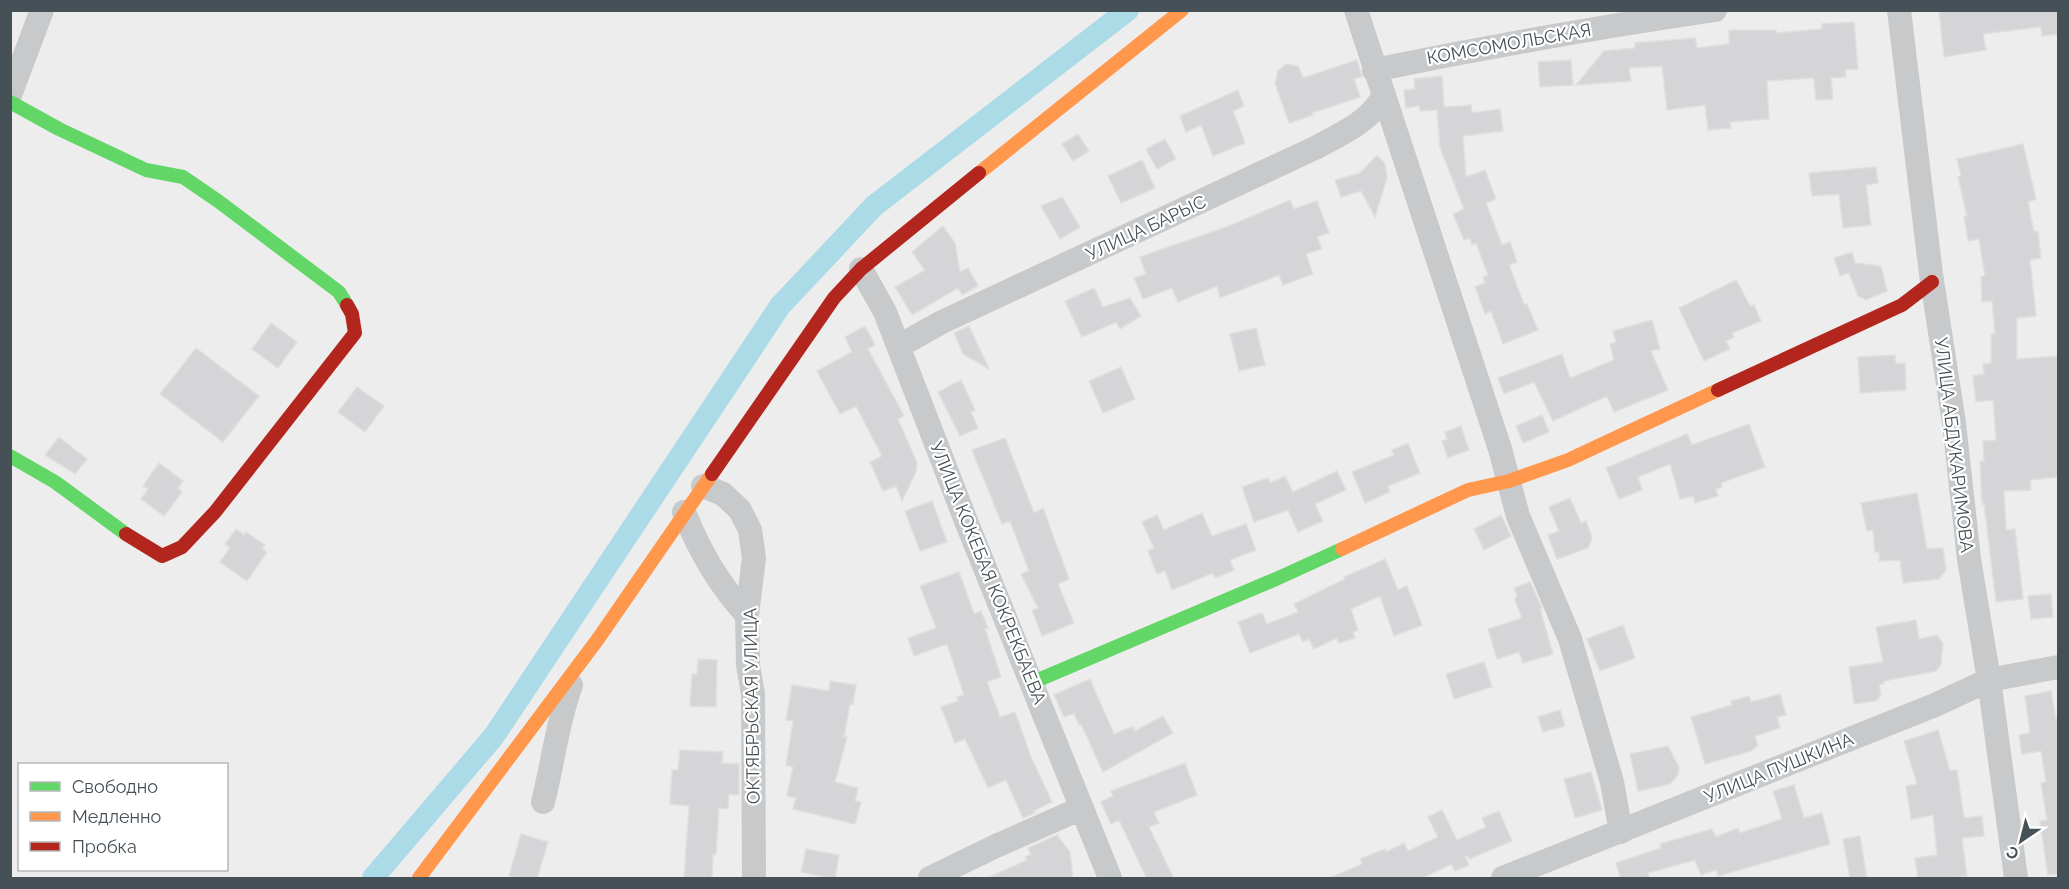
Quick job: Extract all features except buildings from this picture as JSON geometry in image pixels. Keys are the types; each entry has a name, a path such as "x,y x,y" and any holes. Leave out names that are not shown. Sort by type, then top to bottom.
{"street":[{"path":"10,95 42,10"},
{"path":"419,879 578,666 834,298 861,269 1182,10"},
{"path":"1356,10 1509,481 1518,516 1570,639 1611,782 1621,832"},
{"name":"КОМСОМОЛЬСКАЯ","path":"1374,70 1495,46 1715,10"},
{"name":"УЛИЦА АБДУКАРИМОВА","path":"1899,10 1932,282 1954,423 1969,560 1989,680 2016,879"},
{"name":"УЛИЦА БАРЫС","path":"899,346 942,322 1315,148 1363,121 1377,108 1383,97"},
{"path":"10,102 59,129 135,165 146,170 183,177 201,189 339,292 352,314 356,333 215,512 182,547 162,556 137,542 55,482 10,456"},
{"name":"УЛИЦА КОКЕБАЯ КОКРЕКБАЕВА","path":"861,269 885,312 899,346 966,521 1110,879"},
{"path":"1031,682 1276,579 1468,490 1509,481 1568,460 1902,305 1932,282"},
{"name":"ОКТЯБРЬСКАЯ УЛИЦА","path":"703,486 723,494 740,510 750,530 754,558 747,615 748,665 753,694 754,879"},
{"path":"684,512 699,549 732,599 747,615"},
{"path":"543,802 562,710 578,666"},
{"name":"УЛИЦА ПУШКИНА","path":"1503,879 1935,705 1989,680 2058,667"},
{"path":"930,879 996,846 1082,808"}],"waterway":[{"path":"373,878 494,736 780,306 874,206 1128,10"}],"traffic: fast":[{"path":"10,102 59,129 146,170 183,177 339,292 347,305"},
{"path":"10,456 55,482 126,534"},
{"path":"1031,683 1342,549"}],"traffic: slow":[{"path":"979,173 1182,10"},
{"path":"1342,549 1468,490 1509,481 1568,460 1718,390"},
{"path":"419,878 598,639 712,474"}],"traffic: jam":[{"path":"712,474 834,298 861,269 979,173"},
{"path":"1718,390 1902,305 1932,282"},
{"path":"126,534 162,556 182,547 215,512 355,333 352,314 347,305"}]}
